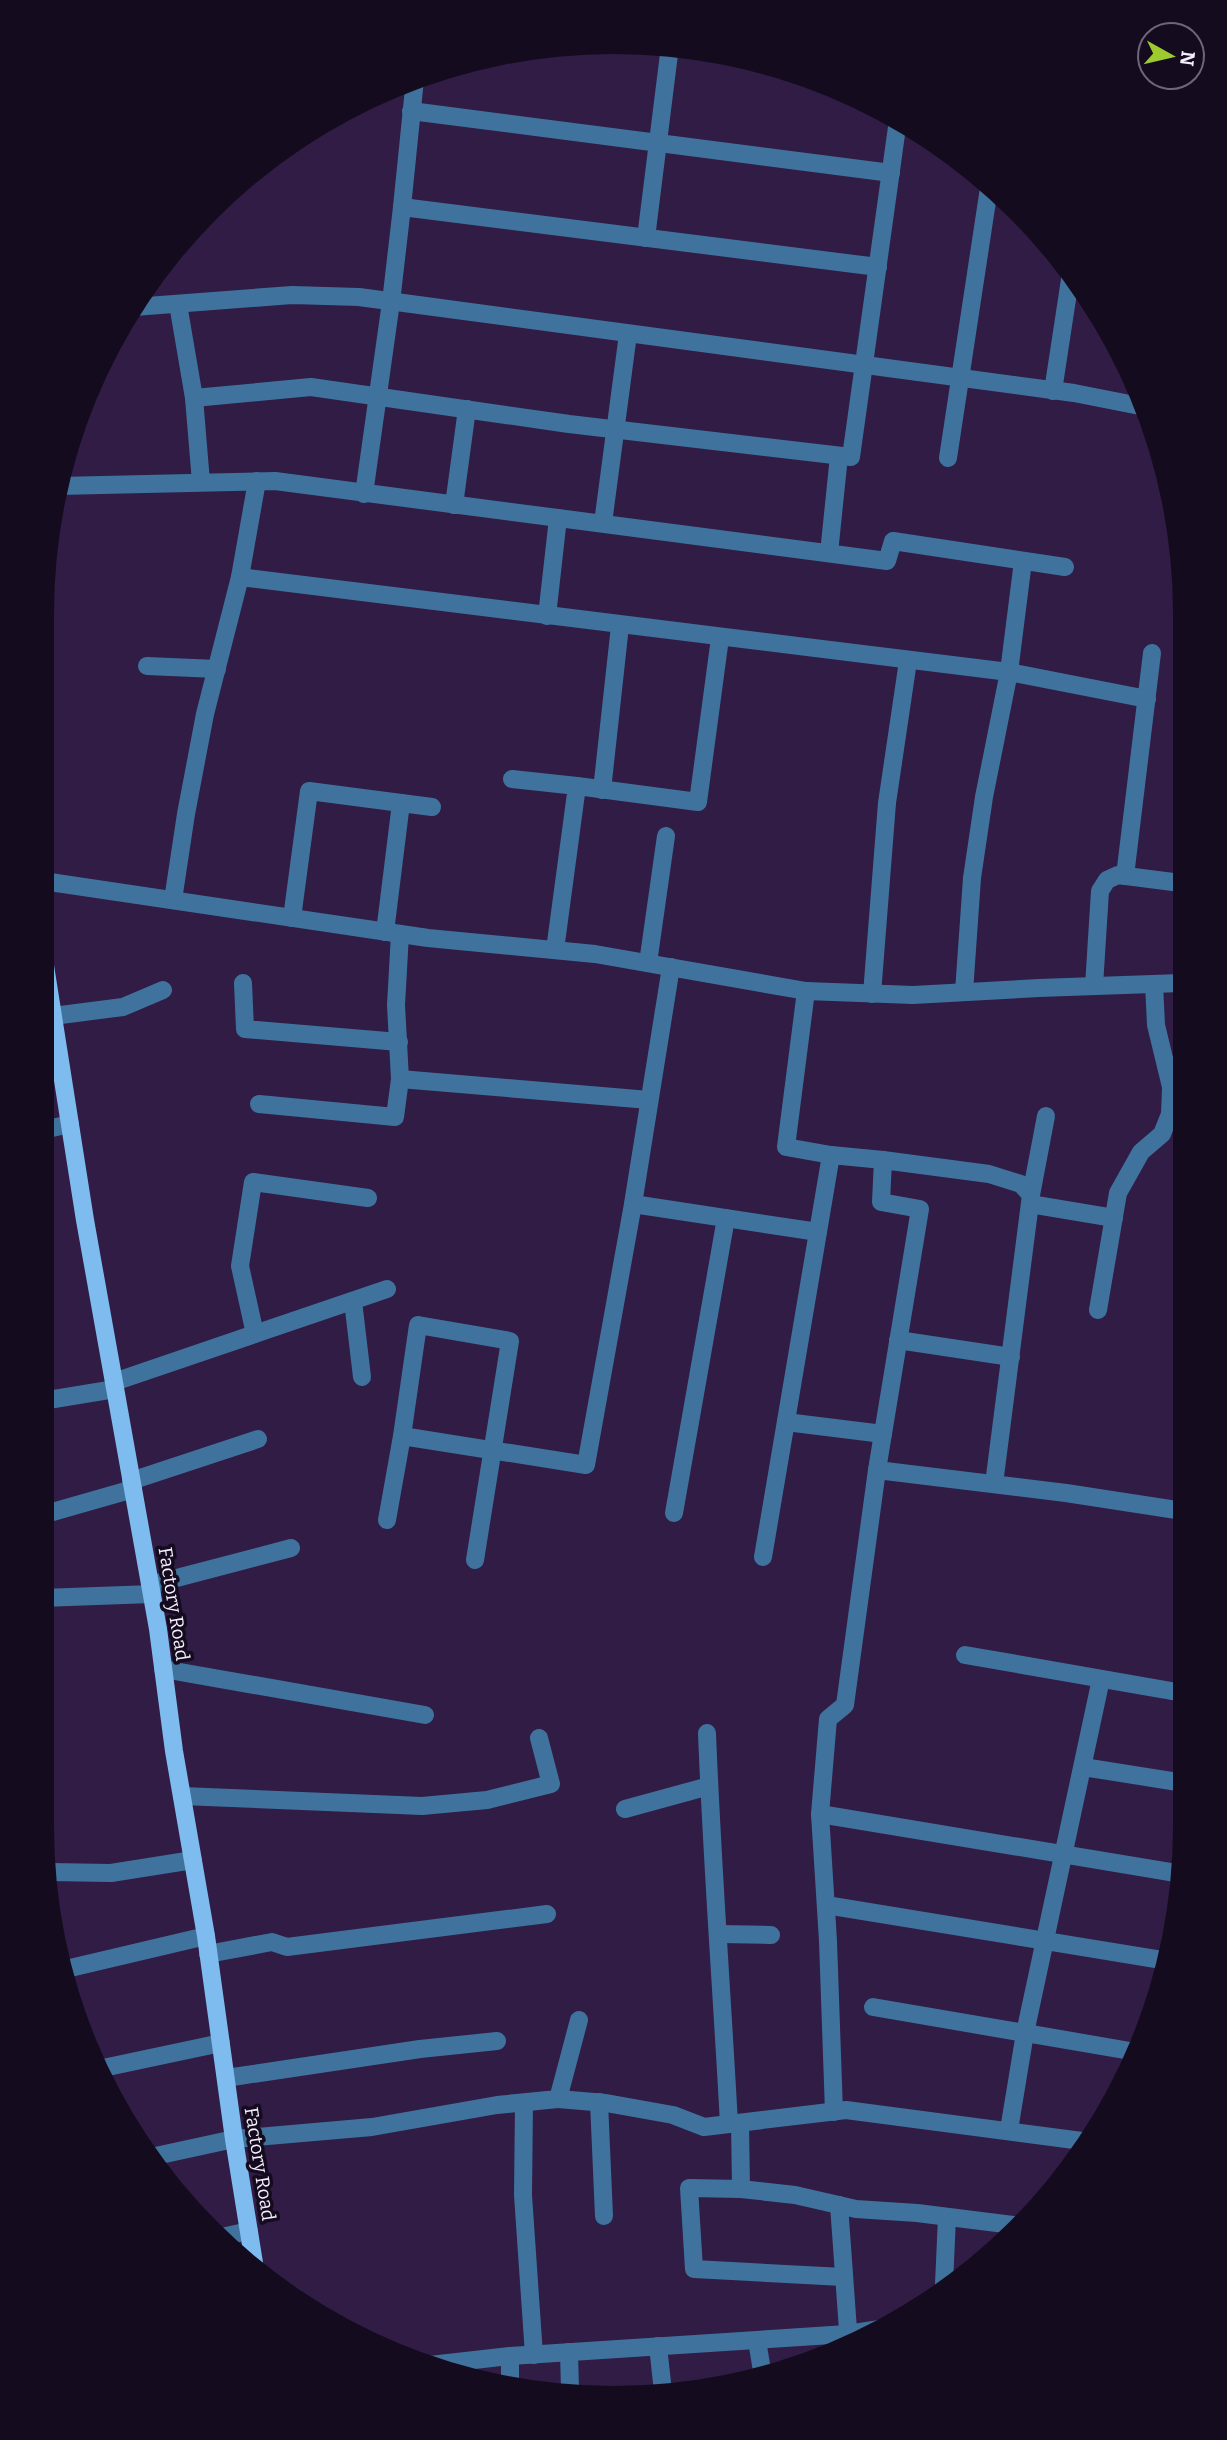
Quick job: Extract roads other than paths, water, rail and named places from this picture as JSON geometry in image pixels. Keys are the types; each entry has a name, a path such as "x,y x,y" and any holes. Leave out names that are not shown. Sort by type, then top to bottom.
{"main road":[{"name":"Factory Road","path":"54,1022 151,1589 252,2253"}],"street":[{"path":"646,238 669,57"},
{"path":"364,494 391,302 413,92"},
{"path":"411,111 891,173"},
{"path":"194,398 311,387 616,430 851,457 897,131"},
{"path":"948,458 987,198"},
{"path":"402,207 878,267"},
{"path":"1052,391 1068,289"},
{"path":"147,306 292,295 359,298 1130,400"},
{"path":"178,304 194,398 201,482"},
{"path":"603,523 628,334"},
{"path":"454,505 467,409"},
{"path":"829,553 839,456"},
{"path":"173,900 205,714 240,577 257,481"},
{"path":"69,486 275,481 887,561 894,541 1065,567"},
{"path":"547,616 558,518"},
{"path":"964,992 972,878 1009,672 1023,561"},
{"path":"240,577 1009,672 1147,699"},
{"path":"602,790 620,626"},
{"path":"512,779 698,802 720,638"},
{"path":"1125,876 1152,653"},
{"path":"872,994 887,803 908,661"},
{"path":"147,666 217,669"},
{"path":"555,950 577,786"},
{"path":"292,918 309,791 432,807"},
{"path":"258,1104 395,1117 400,1079 392,933 401,803"},
{"path":"648,963 666,836"},
{"path":"1094,986 1100,891 1107,880 1118,875 1173,882"},
{"path":"54,883 392,933 648,963 807,991 913,995 1173,983"},
{"path":"402,1436 586,1465 671,967"},
{"path":"243,983 245,1029 399,1042"},
{"path":"1098,1310 1118,1193 1142,1152 1162,1134 1170,1114 1171,1087 1156,1025 1154,984"},
{"path":"54,1016 123,1007 163,990"},
{"path":"807,991 786,1147 989,1174 1021,1184 1031,1200 1114,1218"},
{"path":"400,1079 649,1100"},
{"path":"994,1484 1031,1200 1046,1116"},
{"path":"54,1128 70,1124"},
{"path":"763,1558 831,1155"},
{"path":"834,2112 820,1814 828,1719 845,1705 877,1470 920,1209 881,1202 884,1160"},
{"path":"255,1334 240,1266 253,1182 368,1198"},
{"path":"632,1204 818,1232"},
{"path":"674,1513 726,1218"},
{"path":"54,1398 114,1385 387,1289"},
{"path":"354,1301 362,1377"},
{"path":"387,1520 418,1325 510,1341 475,1559"},
{"path":"898,1340 1011,1357"},
{"path":"786,1422 883,1434"},
{"path":"54,1511 258,1439"},
{"path":"877,1470 1173,1510"},
{"path":"54,1597 151,1589 291,1548"},
{"path":"965,1655 1173,1691"},
{"path":"163,1669 425,1715"},
{"path":"1009,2130 1025,2034 1101,1679"},
{"path":"707,1733 710,1840 741,2189"},
{"path":"182,1796 422,1806 487,1800 551,1784 539,1738"},
{"path":"1083,1767 1173,1781"},
{"path":"625,1809 709,1786"},
{"path":"820,1814 1171,1872"},
{"path":"56,1872 111,1873 193,1860"},
{"path":"826,1905 1157,1959"},
{"path":"72,1968 207,1945 272,1942 287,1947 547,1914"},
{"path":"719,1934 771,1935"},
{"path":"873,2007 1126,2050"},
{"path":"558,2099 579,2020"},
{"path":"226,2078 420,2049 497,2041"},
{"path":"109,2067 220,2043"},
{"path":"161,2155 234,2139 372,2127 558,2099 599,2102 673,2115 704,2127 846,2110 1076,2140"},
{"path":"599,2102 604,2216"},
{"path":"524,2103 523,2195 534,2355"},
{"path":"843,2277 694,2269 689,2188 741,2189 795,2195 856,2209 1007,2224"},
{"path":"839,2205 848,2334"},
{"path":"944,2277 947,2217"},
{"path":"232,2235 249,2231"},
{"path":"454,2362 510,2356 757,2340 837,2339"},
{"path":"757,2340 761,2366"},
{"path":"658,2346 662,2384"},
{"path":"569,2352 570,2384"},
{"path":"510,2356 510,2376"}]}
